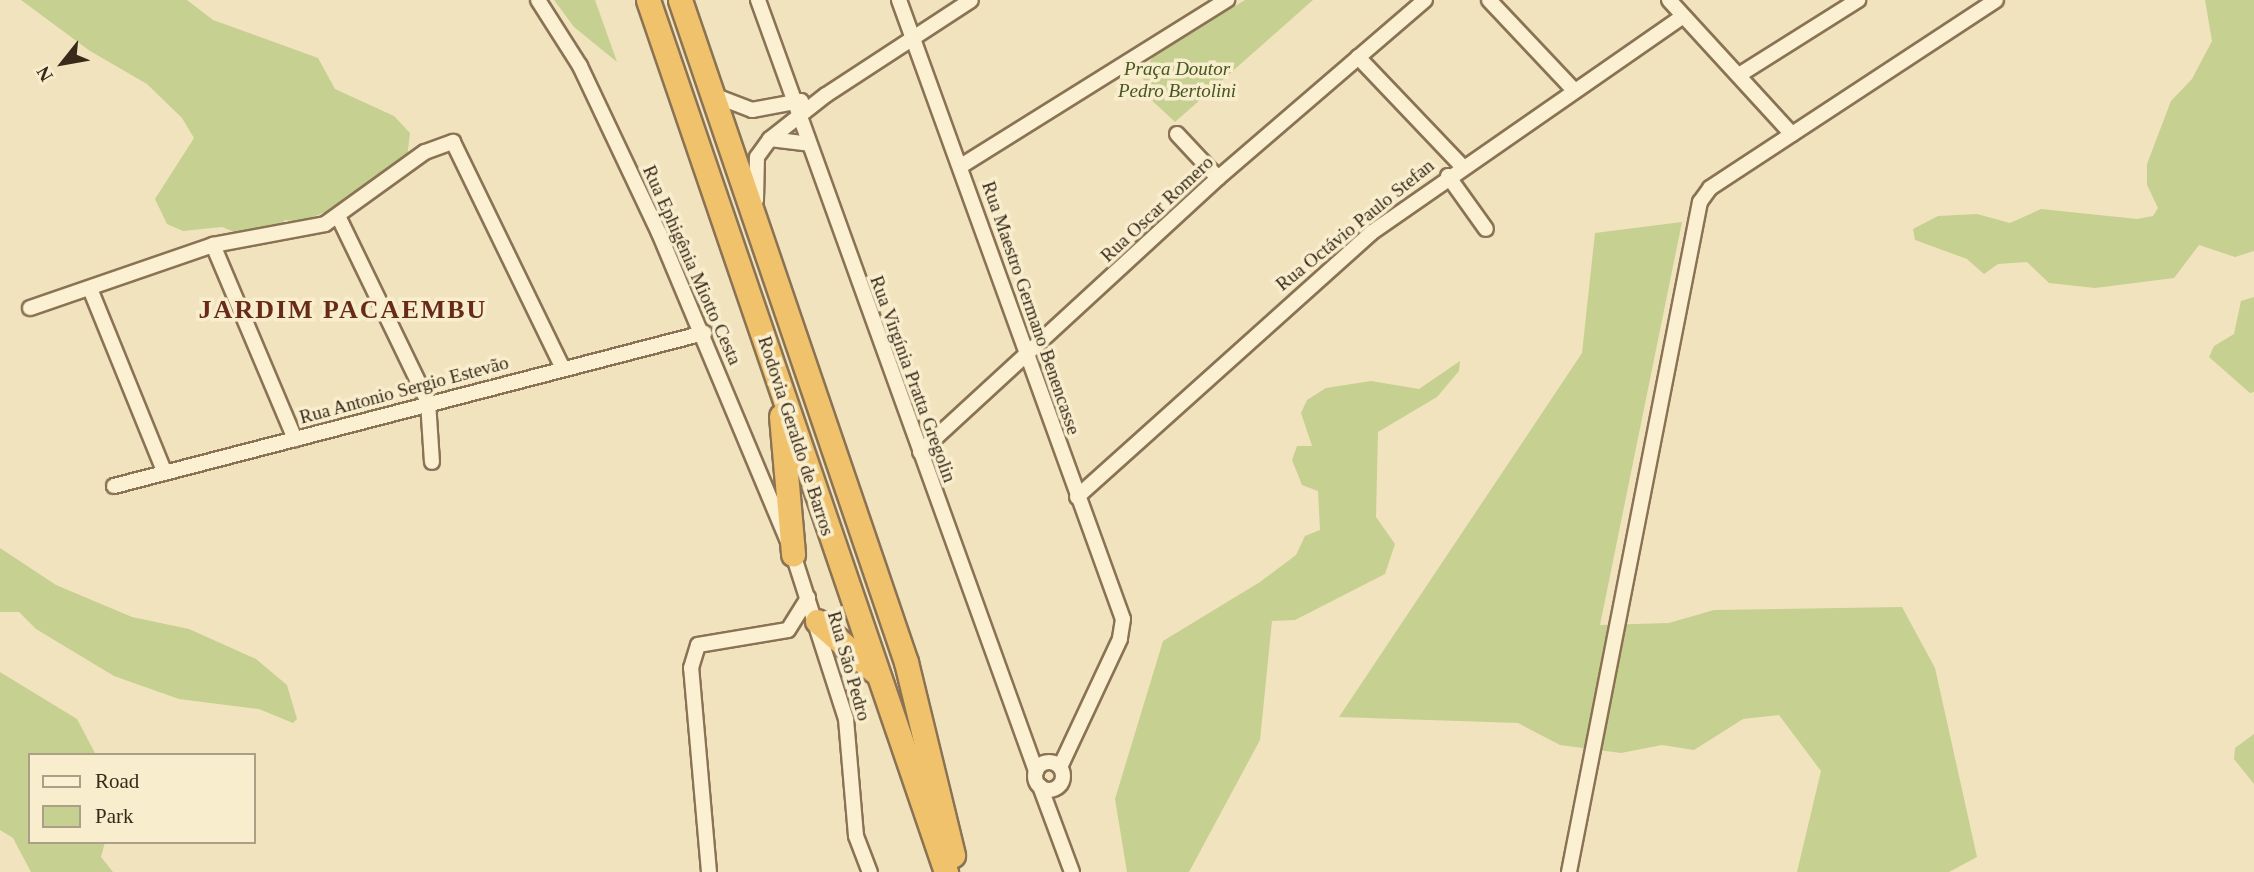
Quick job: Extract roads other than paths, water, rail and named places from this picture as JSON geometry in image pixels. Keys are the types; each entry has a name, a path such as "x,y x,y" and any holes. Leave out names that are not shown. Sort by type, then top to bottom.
{"highway":[{"name":"Rodovia Geraldo de Barros","path":"648,0 875,672 946,872"},
{"name":"Rodovia Geraldo de Barros","path":"680,0 906,662 956,872"},
{"path":"777,378 793,554"},
{"path":"817,621 875,672"}],"street":[{"name":"Rua Ephigênia Miotto Cesta","path":"538,0 580,66 704,333 793,554"},
{"name":"Rua Virgínia Pratta Gregolin","path":"758,0 1040,786"},
{"name":"Rua Maestro Germano Benencasse","path":"899,0 961,166 1123,629 1060,767"},
{"path":"759,232 754,176 757,157 770,139 826,95 971,0"},
{"path":"961,166 1227,0"},
{"name":"Rua Oscar Romero","path":"920,452 1028,358 1218,178 1425,0"},
{"path":"1489,0 1572,88"},
{"path":"1669,0 1793,134"},
{"path":"1739,75 1858,0"},
{"path":"1569,872 1700,202 1710,188 1996,0"},
{"name":"Rua Octávio Paulo Stefan","path":"1077,497 1339,258 1461,165 1683,16"},
{"path":"1358,57 1461,165"},
{"path":"712,95 741,109 826,95"},
{"path":"1177,134 1218,178"},
{"path":"770,139 808,144"},
{"path":"30,308 91,291 213,245 306,231 339,218 440,145 453,142 460,150 563,369"},
{"path":"1448,176 1486,229"},
{"path":"339,218 428,402 432,461"},
{"path":"213,245 295,439"},
{"path":"91,291 165,473"},
{"name":"Rua Antonio Sergio Estevão","path":"114,486 428,402 704,333"},
{"name":"Rua São Pedro","path":"793,554 817,621 846,719 856,836 870,872"},
{"path":"709,872 691,668 698,645 788,630 808,598"},
{"path":"1036,771 1045,763 1060,767 1059,786 1040,786 1072,872"}],"district":[{"name":"JARDIM PACAEMBU","path":"343,310"}],"park label":[{"name":"Praça Doutor Pedro Bertolini","path":"1177,80"}]}
